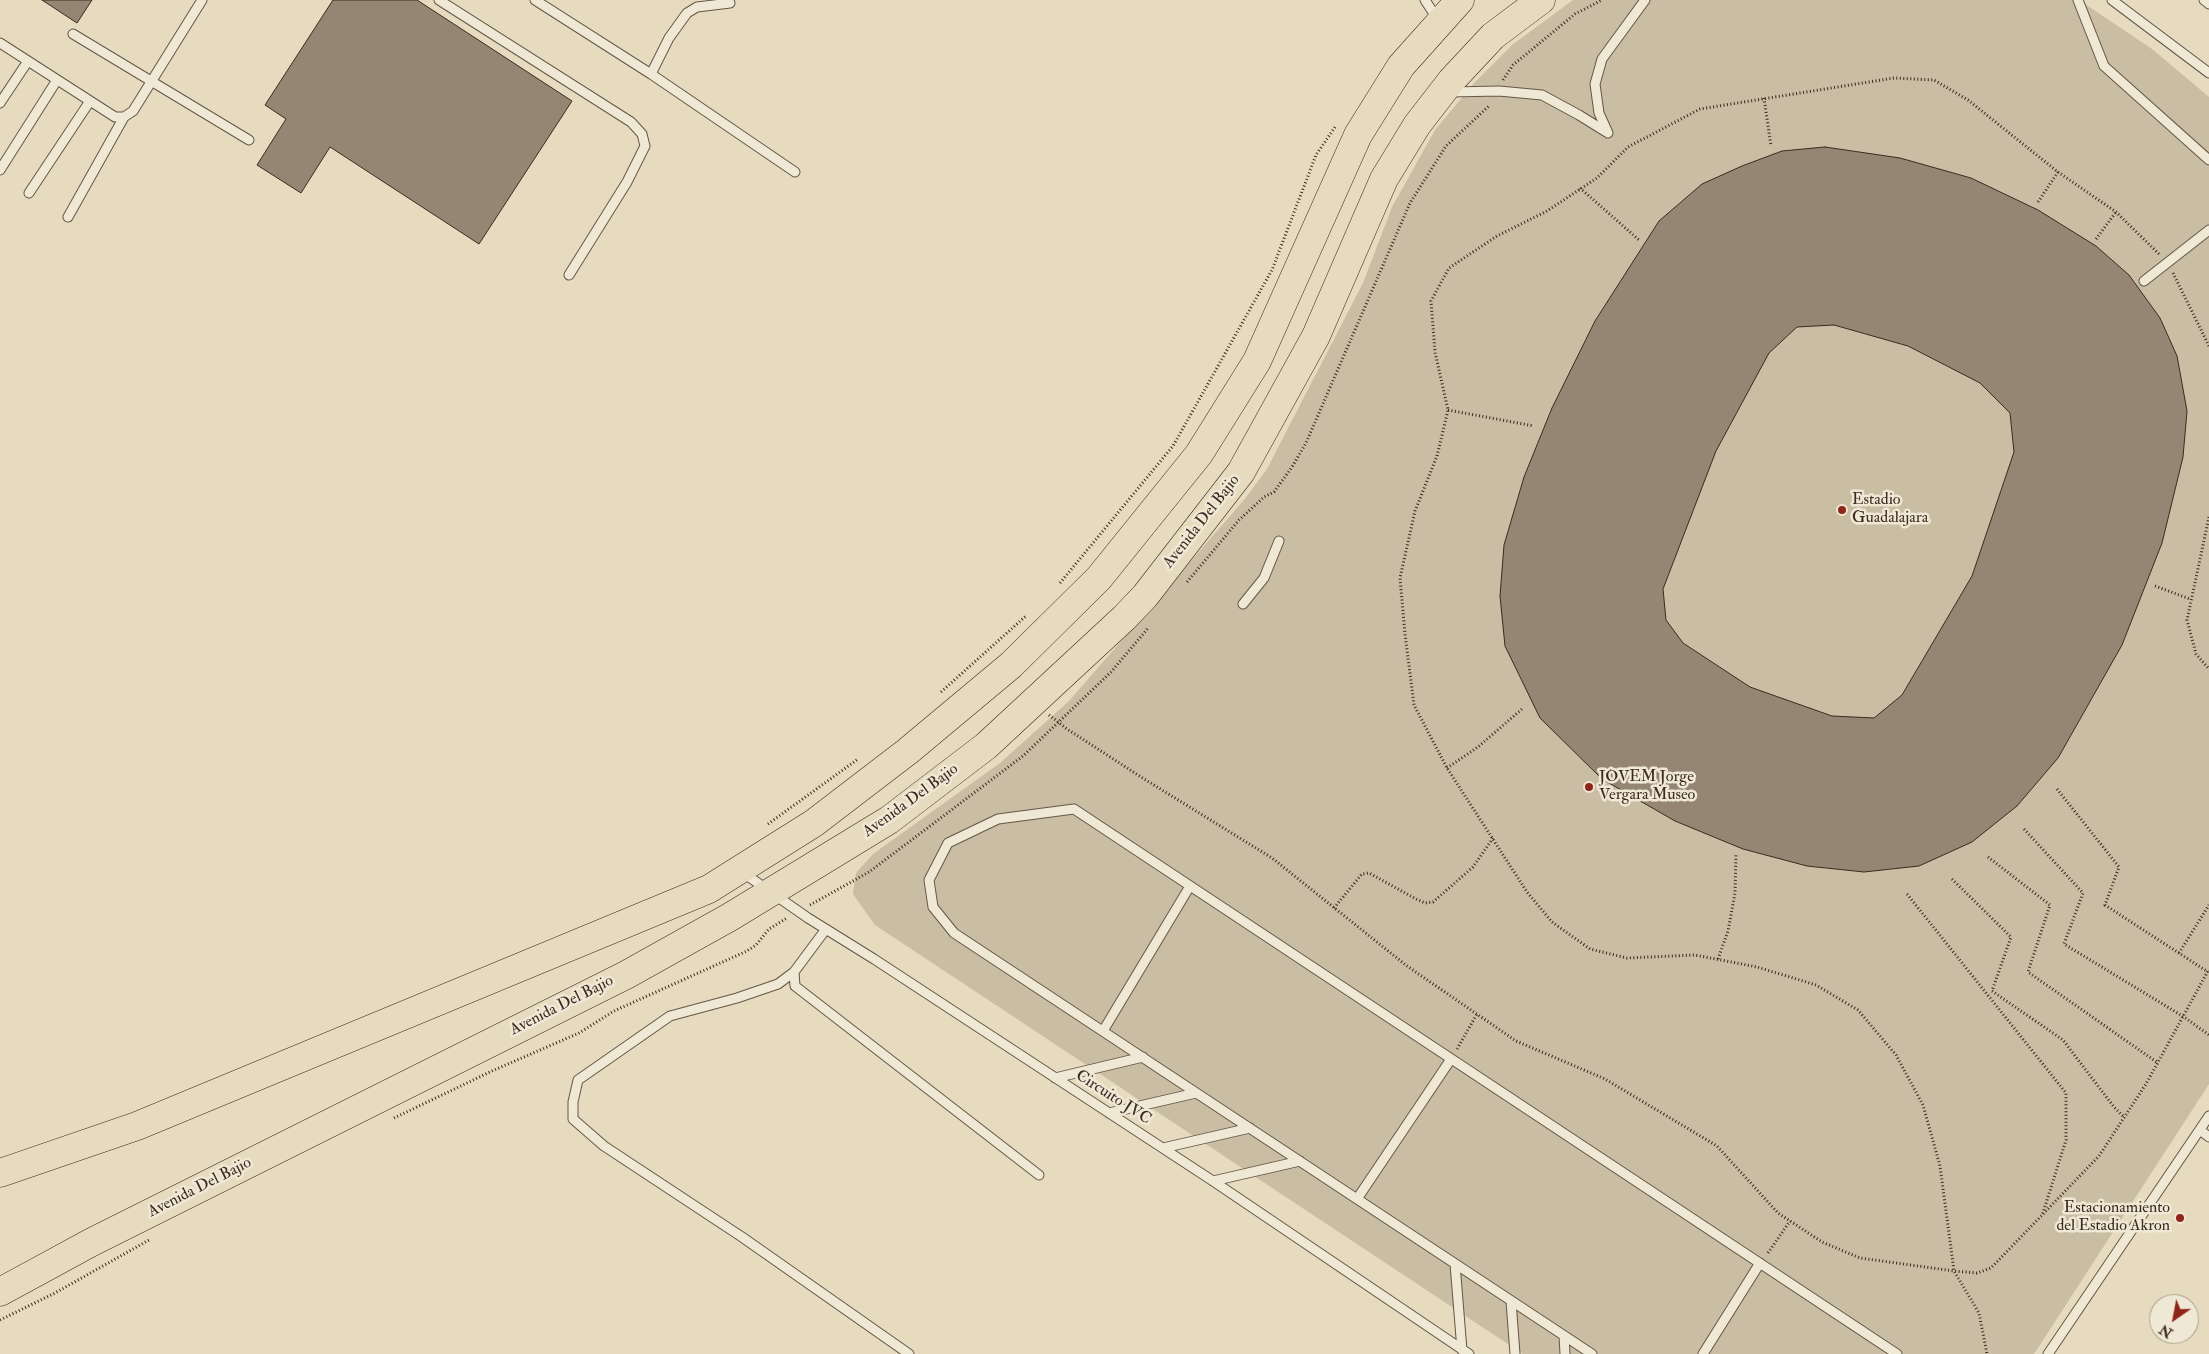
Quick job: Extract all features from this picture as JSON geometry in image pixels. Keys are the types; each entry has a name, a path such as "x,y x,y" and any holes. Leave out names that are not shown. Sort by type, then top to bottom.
{"main road":[{"path":"0,1173 137,1126 709,889 814,823 908,751 1012,665 1099,578 1199,454 1257,361 1358,135 1401,66 1432,11 1460,0"},
{"name":"Avenida Del Bajio","path":"0,1292 92,1242 626,975 736,914 889,820 986,746 1124,618 1145,596 1240,472 1316,336 1384,179 1417,125 1450,80 1493,36 1541,0"}],"lane":[{"path":"68,217 124,117 133,111 202,0"},
{"path":"439,0 631,122 642,134 645,146 636,164 569,275"},
{"path":"535,0 651,74 795,172"},
{"path":"1442,92 1499,90 1542,95 1608,133 1599,113 1595,84 1602,60 1645,0"},
{"path":"2078,0 2104,66 2209,160"},
{"path":"2112,0 2209,73"},
{"path":"2204,0 2209,4"},
{"path":"651,74 669,38 687,13 697,7 730,3"},
{"path":"73,34 249,140"},
{"path":"0,42 115,117 124,117"},
{"path":"0,103 28,61"},
{"path":"0,170 57,80"},
{"path":"30,193 90,101"},
{"path":"2144,280 2209,230"},
{"path":"1243,604 1264,578 1279,541"},
{"path":"1592,1354 954,933 933,908 929,880 948,843 998,819 1074,809 1897,1354"},
{"name":"Circuito JVC","path":"739,870 798,911 1214,1181 1466,1352"},
{"path":"1102,1031 1190,886"},
{"path":"826,929 794,972 778,984 737,998 670,1016 578,1080 573,1102 574,1118 604,1146 742,1237 909,1354"},
{"path":"794,972 795,986 1039,1175"},
{"path":"1055,1078 1143,1058"},
{"path":"1356,1199 1451,1059"},
{"path":"1109,1113 1196,1093"},
{"path":"2048,1354 2209,1116"},
{"path":"1163,1148 1250,1128"},
{"path":"2200,1130 2209,1137"},
{"path":"1214,1181 1300,1162"},
{"path":"1703,1354 1760,1263"},
{"path":"1455,1264 1466,1352"},
{"path":"1511,1301 1515,1354"},
{"path":"1564,1336 1565,1354"}],"path":[{"path":"1987,1354 1978,1313 1954,1271 1940,1166 1922,1105 1896,1055 1858,1010 1816,985 1757,967 1695,956 1627,958 1590,949 1552,922 1527,892 1447,768 1414,705 1400,578 1415,511 1437,456 1448,410 1435,352 1431,301 1449,268 1497,236 1547,211 1597,178 1628,147 1700,109 1894,78 1934,80 1968,100 2058,172 2116,212 2168,263 2209,346"},
{"path":"1764,98 1771,146"},
{"path":"1057,587 1172,446 1272,270 1316,155 1338,123"},
{"path":"2038,202 2058,172"},
{"path":"1580,188 1638,240"},
{"path":"2096,239 2116,212"},
{"path":"1448,410 1534,426"},
{"path":"2209,517 2187,620 2196,654 2209,669"},
{"path":"2154,586 2190,599"},
{"path":"936,697 1029,613"},
{"path":"1033,701 1067,729 1272,858 1407,966 1516,1041 1605,1079 1717,1146 1778,1213 1822,1242 1860,1258 1977,1273 1991,1268 2099,1156 2158,1063 2208,970 2105,905 2119,867 2058,789"},
{"path":"1447,768 1478,747 1522,708"},
{"path":"766,825 860,757"},
{"path":"2024,829 2083,893 2064,944 2184,1017 2209,1035"},
{"path":"1334,908 1362,874 1369,873 1426,903 1434,902 1473,867 1493,838"},
{"path":"1718,960 1732,912 1735,893 1736,854"},
{"path":"1988,857 2050,905 2028,972 2158,1063"},
{"path":"393,1119 492,1070 580,1034 614,1011 747,952 756,945 769,929 869,872"},
{"path":"1952,879 2011,937 1992,990 2064,1040 2114,1107 2124,1117"},
{"path":"1907,894 2066,1093 2066,1140 2042,1217"},
{"path":"2179,953 2209,905"},
{"path":"1451,1059 1477,1014"},
{"path":"1760,1263 1790,1221"},
{"path":"0,1320 154,1238"}],"shaded area":[{"path":"1573,0 2079,0 2152,49 2209,97 2209,1084 2034,1354 1523,1354 875,925 853,894 856,873 873,854 1000,763 1069,701 1244,500 1267,469 1363,283 1392,207 1435,130 1475,82 1512,45"}],"building":[{"path":"42,0 92,0 77,23"},
{"path":"333,0 417,0 572,101 479,244 330,147 301,193 257,165 286,119 265,105"},
{"name":"Estadio Guadalajara","path":"1825,147 1900,158 1971,178 2038,210 2096,246 2129,275 2160,318 2177,356 2187,411 2183,457 2162,543 2122,645 2058,758 2017,806 1972,842 1919,866 1864,872 1807,866 1743,849 1675,821 1602,779 1540,718 1505,646 1500,596 1504,545 1524,477 1552,408 1595,321 1659,221 1702,184 1782,151","holes":["1834,325 1908,346 1980,383 2010,413 2014,452 1972,576 1902,695 1874,718 1832,716 1750,687 1683,643 1666,620 1663,589 1716,451 1769,353 1797,327"]}],"place":[{"name":"Estadio Guadalajara","path":"1842,510"},
{"name":"JOVEM Jorge Vergara Museo","path":"1589,787"},
{"name":"Estacionamiento del Estadio Akron","path":"2180,1218"}]}
